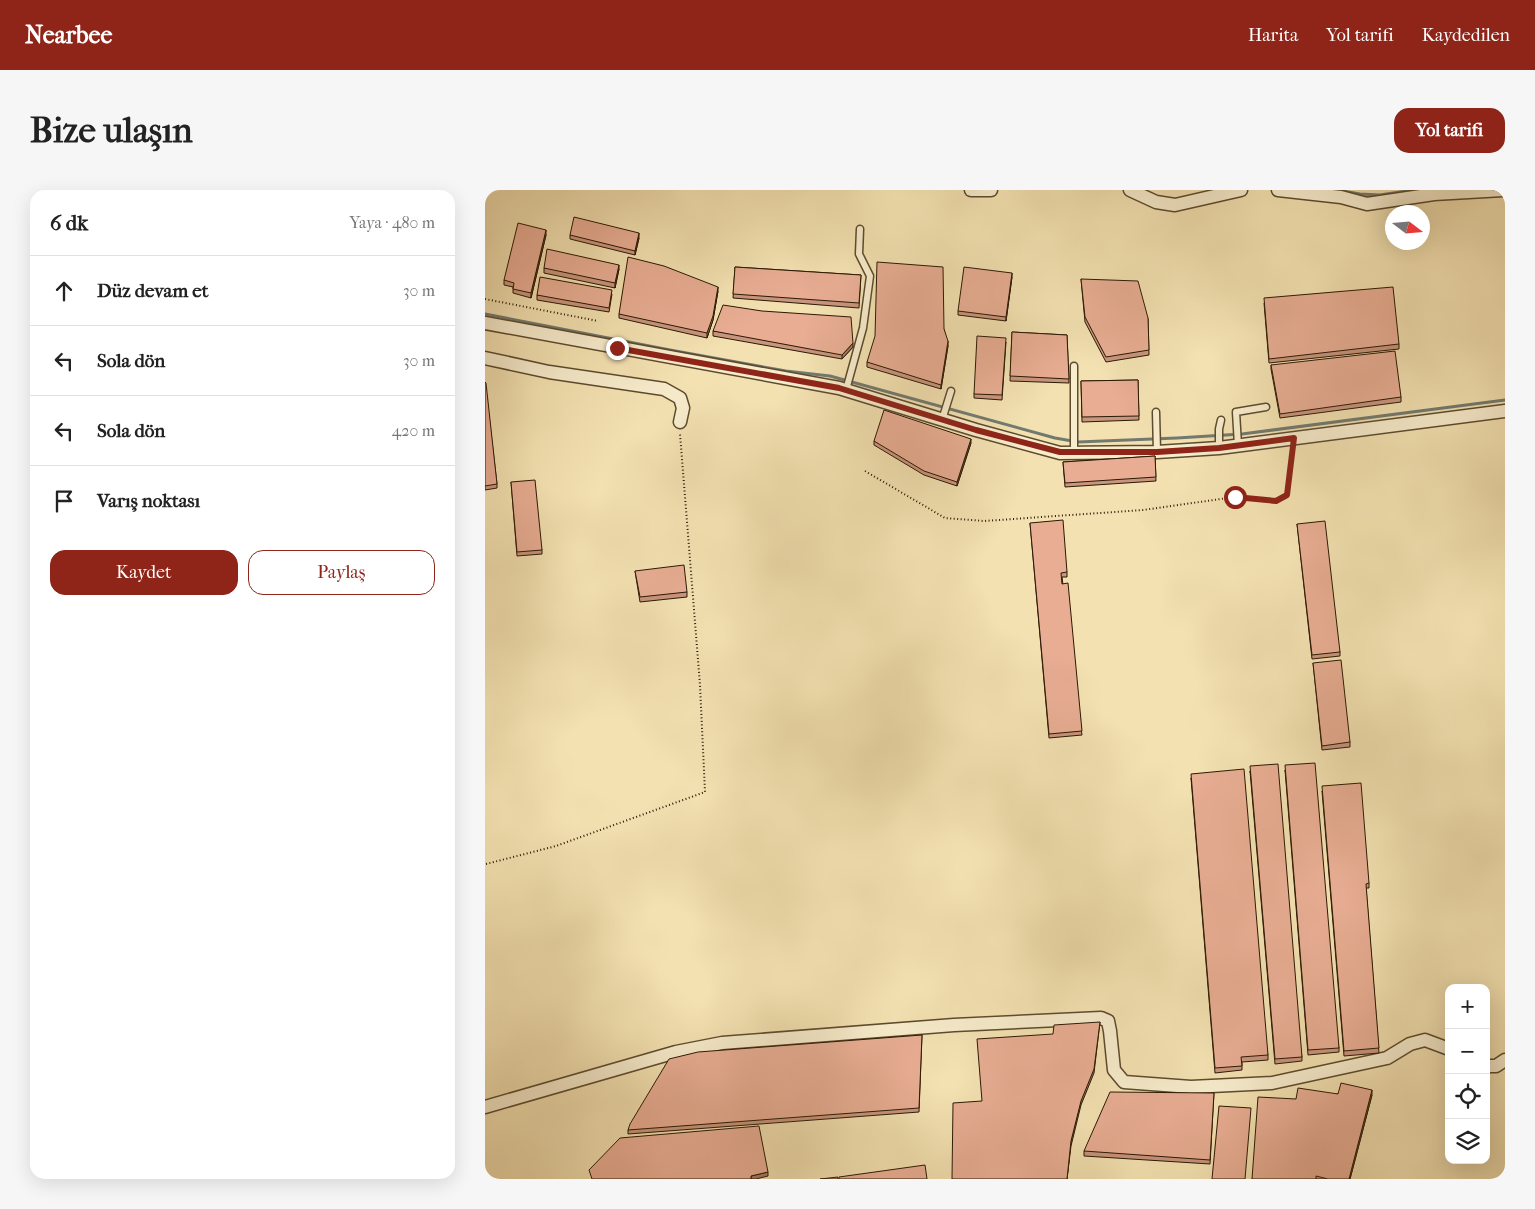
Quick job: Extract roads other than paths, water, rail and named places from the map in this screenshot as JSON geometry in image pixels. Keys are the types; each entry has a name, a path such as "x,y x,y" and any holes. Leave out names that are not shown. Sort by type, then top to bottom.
{"street":[{"path":"971,190 991,190"},
{"path":"1130,190 1156,202 1175,205 1241,190"},
{"path":"1277,190 1341,197 1367,204 1434,194 1503,190"},
{"path":"485,323 846,388 1060,452 1074,449 1219,445 1294,438 1505,411"},
{"path":"485,358 549,372 664,389 680,398 683,408 679,422"},
{"path":"485,1107 676,1052 723,1043 954,1025 1101,1018 1108,1021 1114,1070 1124,1082 1191,1087 1272,1083 1387,1058 1410,1044 1425,1040 1445,1048"},
{"path":"1490,1066 1496,1066 1505,1060"}],"lane":[{"path":"846,388 863,328 870,276 859,254 860,229"},
{"path":"1074,366 1074,449"},
{"path":"943,417 951,391"},
{"path":"1237,442 1236,412 1265,407"},
{"path":"1156,412 1157,448"},
{"path":"1219,445 1221,420"}],"waterway":[{"path":"1337,190 1380,195 1413,190"},
{"path":"485,314 786,371 830,376 1055,438 1078,442 1242,434 1505,400"}]}
